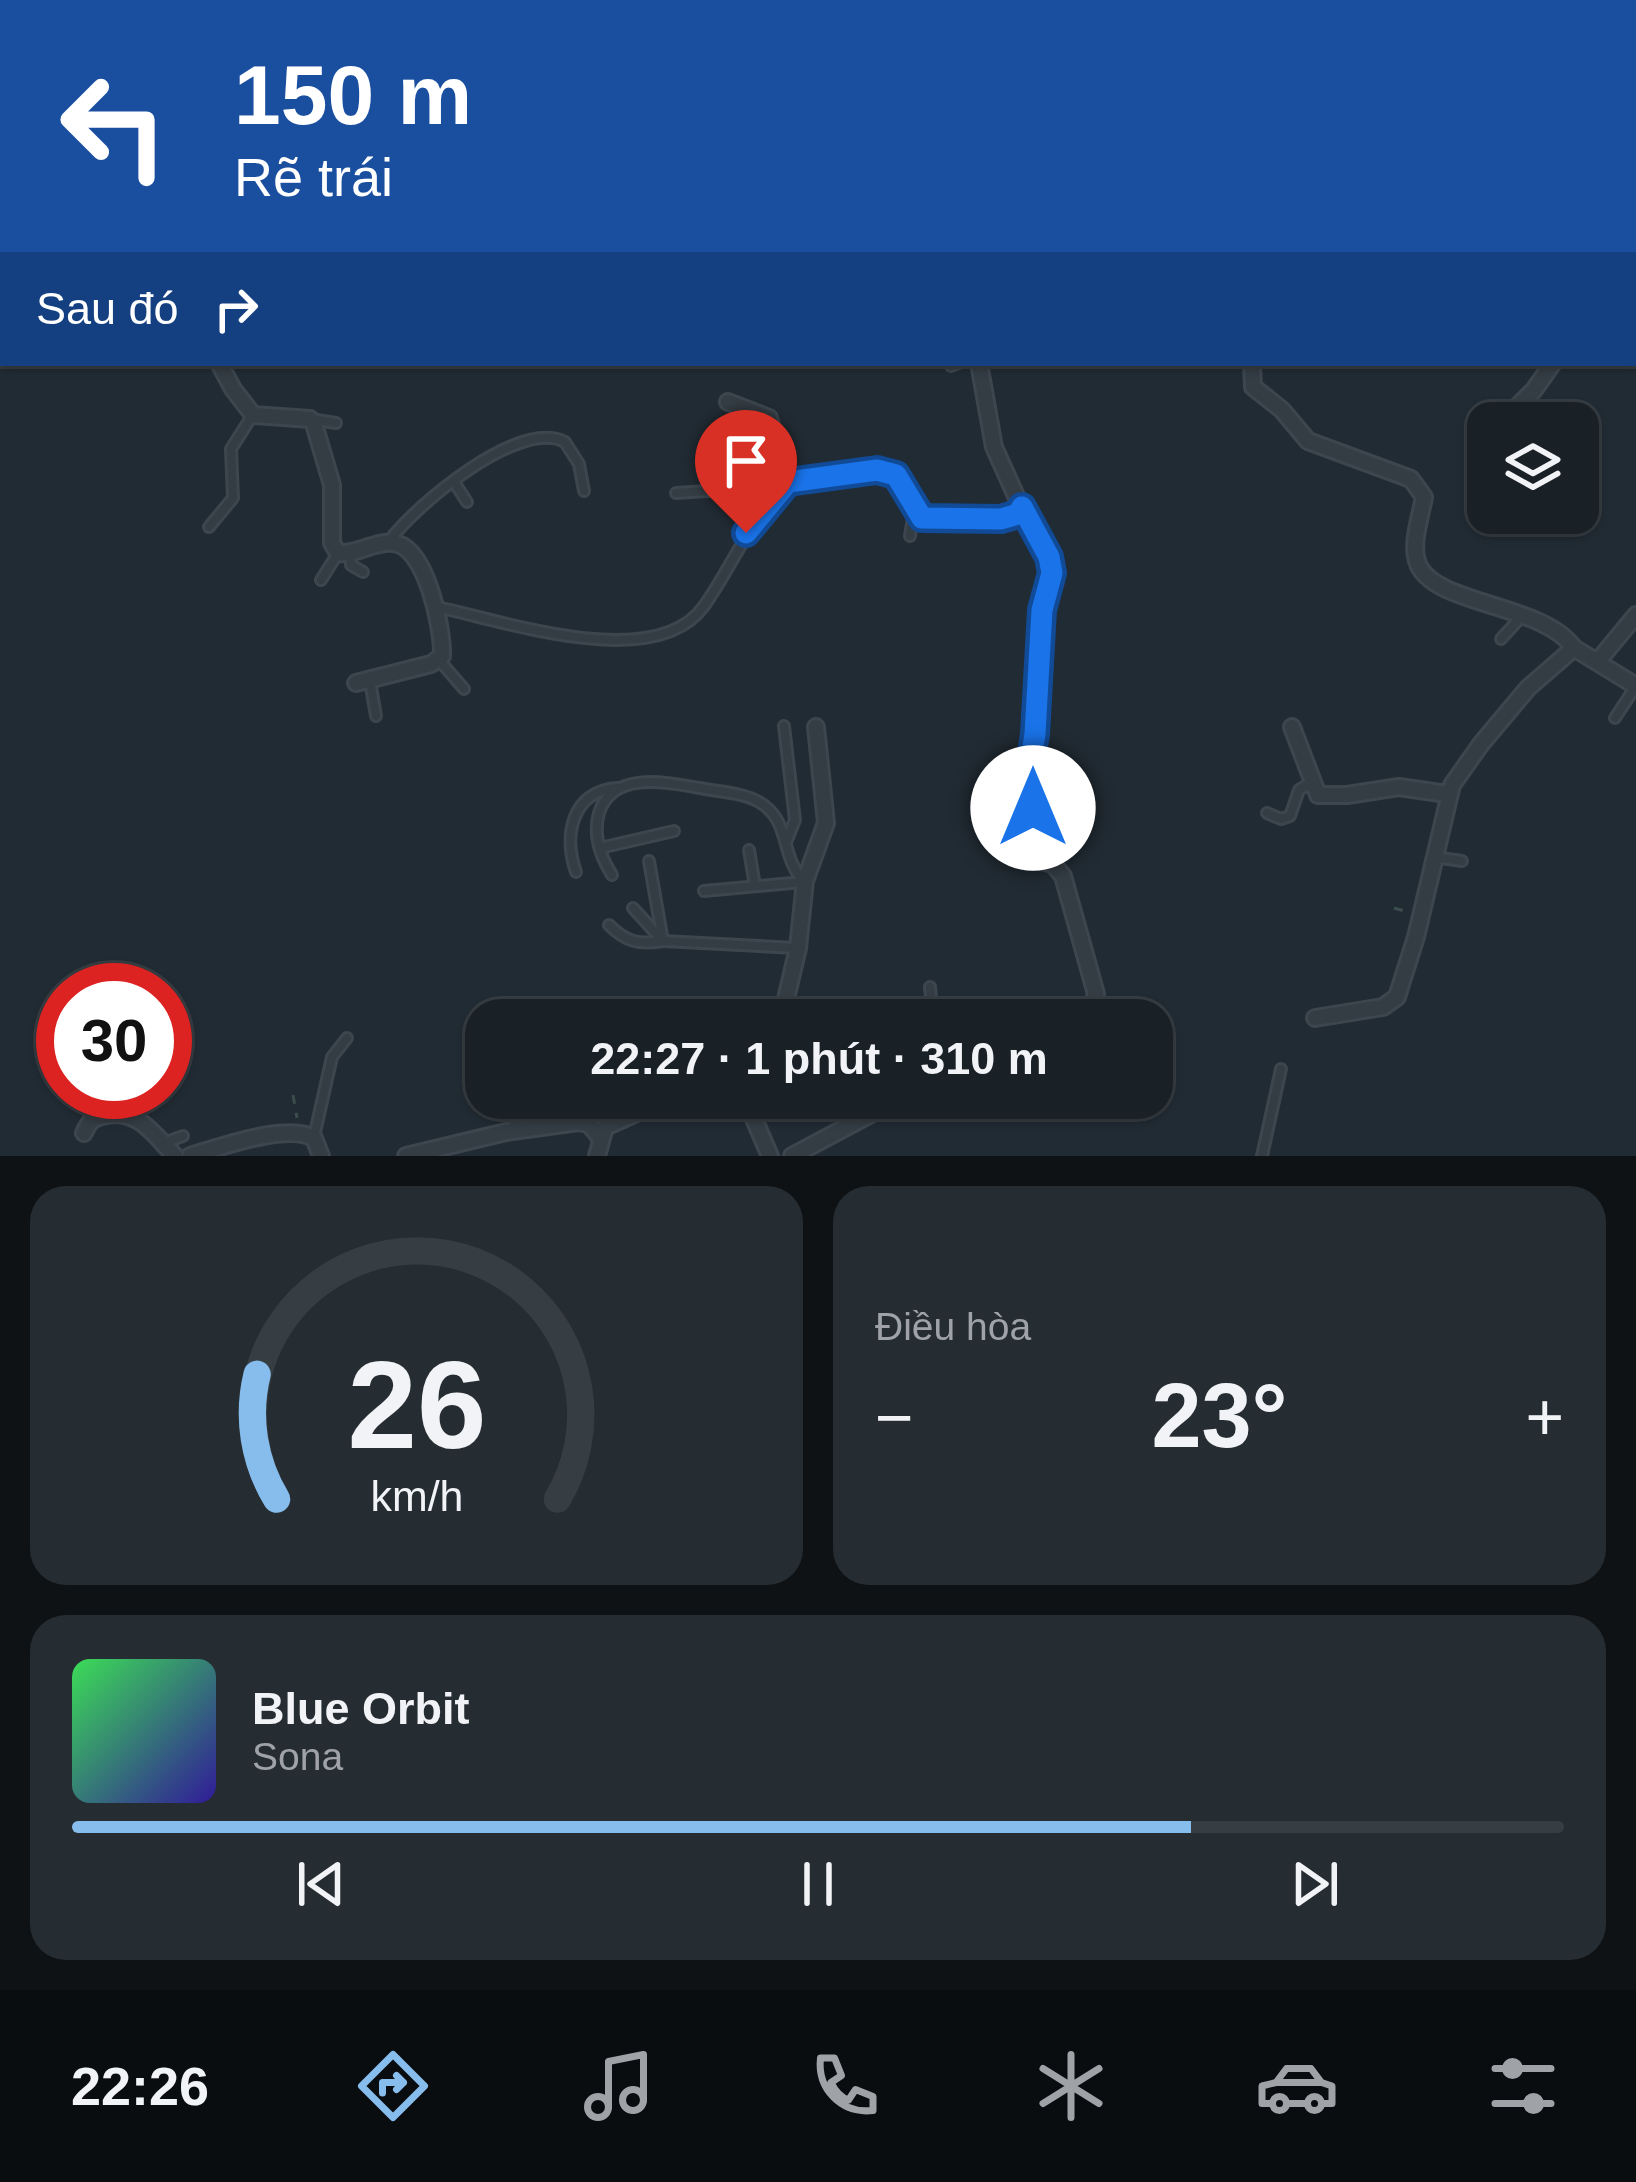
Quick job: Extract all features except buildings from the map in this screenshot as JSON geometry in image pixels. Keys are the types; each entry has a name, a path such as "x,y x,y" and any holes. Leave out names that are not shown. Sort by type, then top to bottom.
{"street":[{"path":"220,366 254,415 310,419 332,485 332,543 344,553 388,542 414,552 437,607 443,648 439,660 363,682"},
{"path":"728,402 770,418 785,484 890,471 902,482 914,511 927,519 1001,519 1018,514 1022,507 994,447 980,366"},
{"path":"1252,366 1253,387 1290,418 1301,436 1412,479 1422,489 1416,559 1430,582 1558,629 1574,648 1636,686"},
{"path":"1522,402 1551,366"},
{"path":"1598,661 1636,615"},
{"path":"1039,639 1035,734 1022,785 1033,800 1031,850 1035,859 1053,864 1063,876 1094,999"},
{"path":"1315,1018 1383,1007 1396,998 1416,937 1448,794 1480,744 1528,688 1574,648"},
{"path":"786,999 798,948 805,881 826,824 816,727"},
{"path":"1292,728 1322,796 1399,787 1448,794"},
{"path":"84,1132 91,1120 123,1114 141,1121 175,1156"},
{"path":"406,1156 516,1130 594,1130 622,1119"},
{"path":"754,1119 770,1156"},
{"path":"793,1156 862,1119"},
{"path":"594,1130 596,1156"},
{"path":"190,1156 234,1142 307,1135 321,1156"}],"lane":[{"path":"208,526 233,498 232,449 254,415"},
{"path":"310,419 336,423"},
{"path":"388,542 454,482 513,445 557,438 574,454 584,490"},
{"path":"454,482 467,502"},
{"path":"676,493 785,484"},
{"path":"437,607 607,640 676,631 704,608 746,533 785,484"},
{"path":"1022,507 1049,557 1052,573 1039,639"},
{"path":"910,536 914,511"},
{"path":"321,580 344,553 363,572"},
{"path":"1501,639 1522,615"},
{"path":"439,660 464,689"},
{"path":"363,682 376,716"},
{"path":"1615,718 1636,686"},
{"path":"784,726 795,820 786,841"},
{"path":"576,872 569,831 576,810 593,794 651,782 747,797 774,813 794,868 805,881"},
{"path":"1267,814 1287,818 1299,790 1312,782"},
{"path":"611,874 596,827 605,800 617,788"},
{"path":"600,848 674,832"},
{"path":"749,850 755,886"},
{"path":"1433,857 1462,861"},
{"path":"649,861 663,941"},
{"path":"704,891 805,881"},
{"path":"633,908 663,941"},
{"path":"609,925 634,943 798,948"},
{"path":"930,987 931,999"},
{"path":"307,1135 332,1057 346,1039"},
{"path":"1262,1156 1281,1069"},
{"path":"514,1119 516,1130"},
{"path":"592,1119 594,1130"},
{"path":"613,1119 613,1123"},
{"path":"162,1143 183,1136"}],"path":[{"path":"293,1096 307,1135"}],"route":[{"path":"746,533 788,482 877,470 896,475 922,518 1001,519 1013,517 1022,507 1049,557 1052,573 1042,610 1035,734 1026,790 1033,808"}]}
